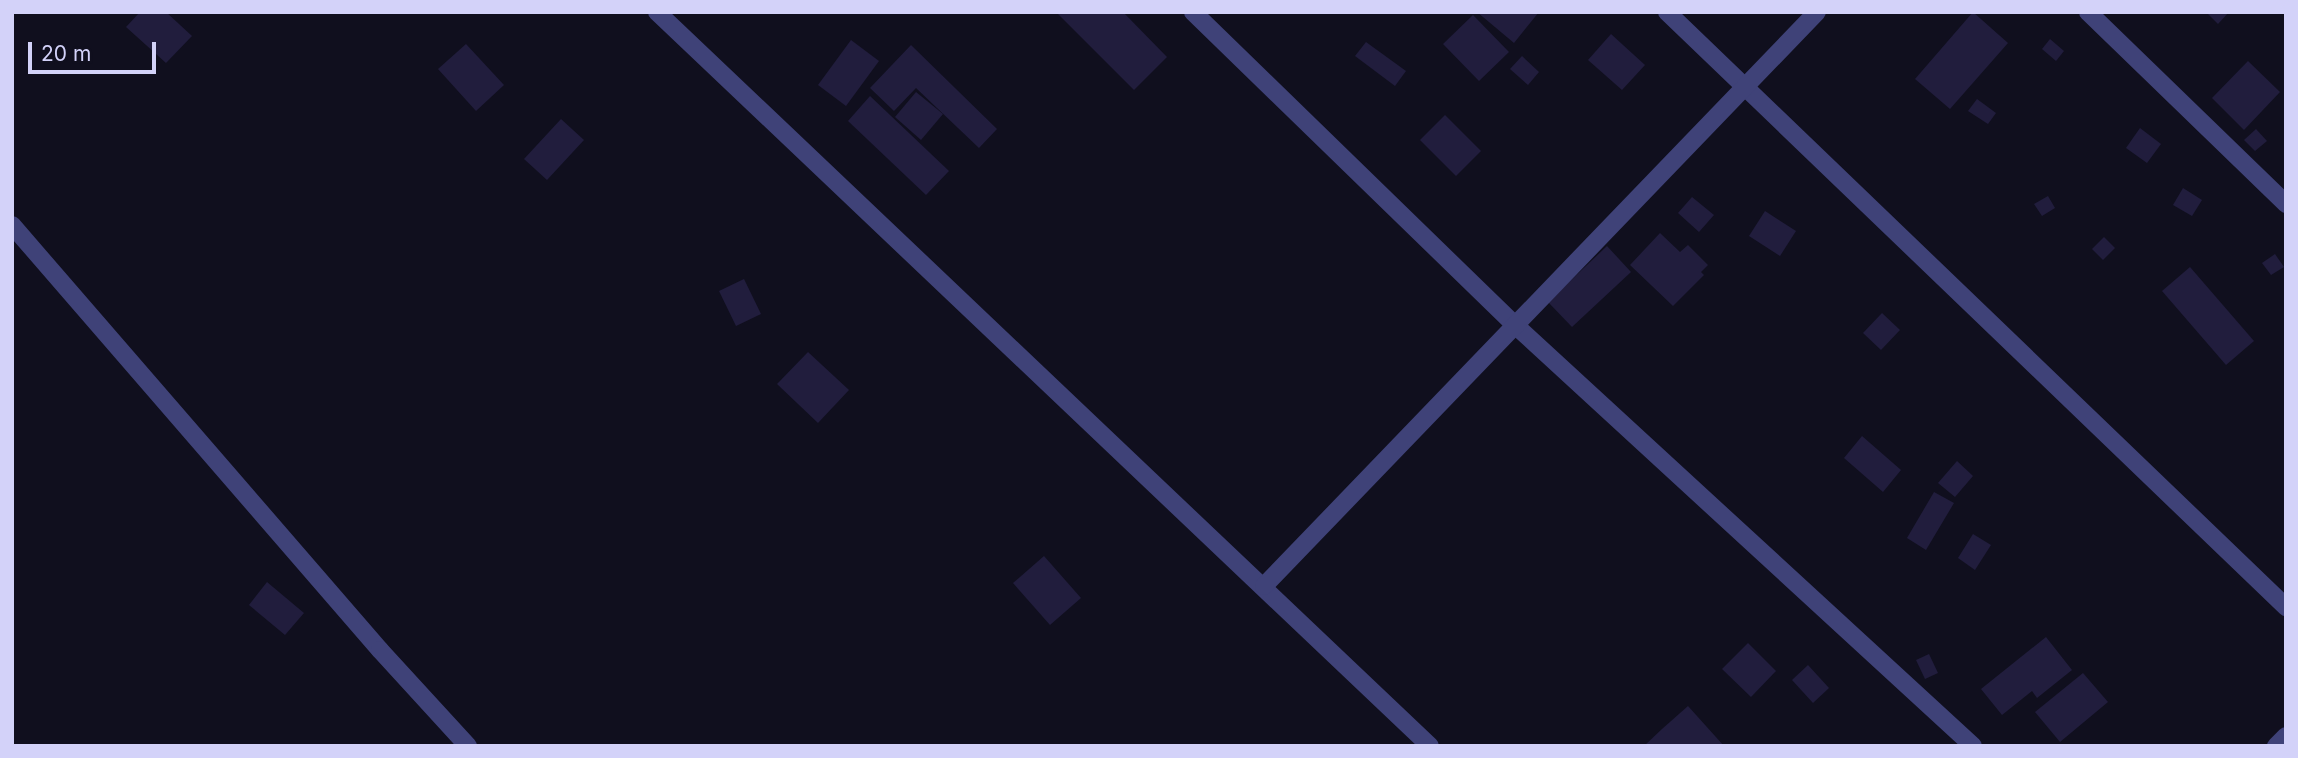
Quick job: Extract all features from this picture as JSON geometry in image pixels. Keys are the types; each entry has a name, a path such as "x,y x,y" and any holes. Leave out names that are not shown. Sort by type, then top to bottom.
{"street":[{"path":"657,12 1430,746"},
{"path":"1193,12 1515,326 1973,746"},
{"path":"1667,12 2286,607"},
{"path":"1264,586 1817,12"},
{"path":"2088,12 2286,204"},
{"path":"12,225 380,650 468,746"},
{"path":"2276,746 2286,736"}],"building":[{"path":"140,12 166,12 192,36 166,63 126,27"},
{"path":"1056,12 1123,12 1167,57 1134,90"},
{"path":"1477,12 1539,12 1514,43"},
{"path":"1973,12 2008,43 1950,109 1915,79"},
{"path":"2206,12 2229,12 2218,24"},
{"path":"1473,15 1509,52 1479,81 1443,44"},
{"path":"1611,34 1645,65 1622,90 1588,60"},
{"path":"2050,39 2064,51 2056,61 2042,49"},
{"path":"851,40 879,61 846,106 818,85"},
{"path":"1366,42 1406,71 1395,86 1355,56"},
{"path":"466,44 504,85 476,111 438,69"},
{"path":"911,45 997,129 979,148 916,88 894,111 870,88"},
{"path":"1522,56 1539,72 1528,85 1510,69"},
{"path":"2248,61 2280,92 2244,130 2212,98"},
{"path":"916,92 943,114 921,140 895,117"},
{"path":"870,96 949,171 926,195 848,121"},
{"path":"1977,99 1996,113 1988,124 1968,111"},
{"path":"1445,115 1481,151 1456,176 1420,140"},
{"path":"561,119 584,140 547,180 524,159"},
{"path":"2140,128 2161,144 2147,163 2126,148"},
{"path":"2256,129 2267,141 2255,151 2244,140"},
{"path":"2183,188 2202,200 2192,216 2173,205"},
{"path":"2048,196 2055,208 2042,216 2034,204"},
{"path":"1692,197 1714,215 1699,232 1678,213"},
{"path":"1765,211 1796,231 1780,256 1749,236"},
{"path":"1660,233 1680,252 1688,245 1708,265 1701,272 1704,275 1673,306 1630,265"},
{"path":"2104,237 2115,248 2103,260 2092,249"},
{"path":"1607,246 1631,272 1572,327 1548,302"},
{"path":"2275,254 2284,267 2271,275 2262,263"},
{"path":"2190,267 2254,341 2226,365 2162,291"},
{"path":"744,279 761,314 736,326 719,291"},
{"path":"1882,313 1900,330 1881,350 1863,333"},
{"path":"808,352 849,390 818,423 777,384"},
{"path":"1862,436 1901,470 1883,492 1844,458"},
{"path":"1957,461 1973,476 1955,497 1938,483"},
{"path":"1934,492 1954,503 1926,550 1907,538"},
{"path":"1973,534 1991,545 1975,570 1958,558"},
{"path":"1044,556 1081,598 1050,625 1013,583"},
{"path":"267,582 304,613 285,635 249,605"},
{"path":"2046,637 2072,670 2037,698 2032,691 2002,715 1981,689"},
{"path":"1748,643 1776,671 1751,697 1722,669"},
{"path":"1929,654 1938,673 1925,679 1916,660"},
{"path":"1808,665 1829,688 1813,703 1792,680"},
{"path":"2083,673 2108,702 2060,742 2035,712"},
{"path":"1688,706 1724,746 1644,746 1662,729"}]}
